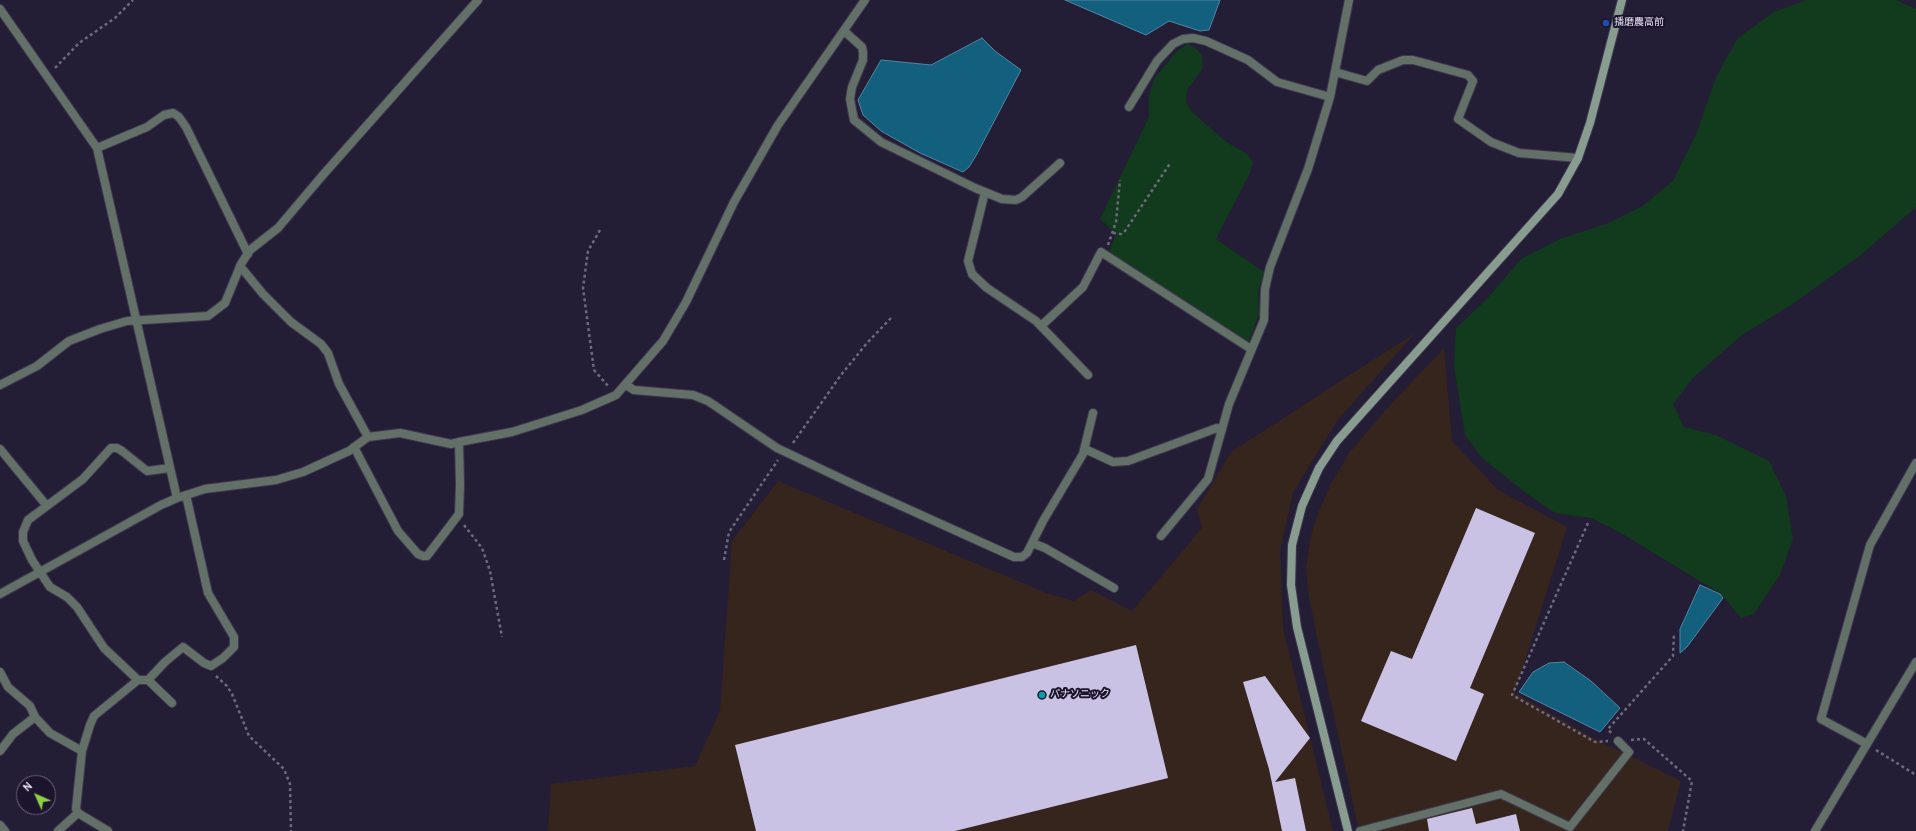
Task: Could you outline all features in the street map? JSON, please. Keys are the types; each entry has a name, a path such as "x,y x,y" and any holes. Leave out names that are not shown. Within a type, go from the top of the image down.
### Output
{"street":[{"path":"0,385 38,366 69,341 120,323 208,316 225,303 240,266 248,254 278,228 322,176 478,0"},
{"path":"0,594 40,574 161,505 186,495 205,489 276,480 303,472 329,462 368,437 400,433 451,444 512,432 582,410 616,395 664,341 686,302 734,202 778,125 865,0"},
{"path":"1161,536 1208,478 1229,404 1264,320 1265,289 1270,267 1308,169 1330,97 1349,0"},
{"path":"1348,831 1297,627 1291,585 1292,545 1302,506 1319,468 1337,441 1558,194 1578,158 1590,123 1622,0"},
{"path":"0,9 97,148 177,498"},
{"path":"844,31 862,47 863,52 863,60 858,70 850,99 854,120 881,142 1002,199 1016,200 1032,189 1060,163"},
{"path":"1129,107 1158,61 1173,44 1183,39 1193,38 1206,41 1248,60 1277,82 1330,97"},
{"path":"1335,72 1367,81 1378,70 1403,60 1413,60 1468,75 1473,81 1458,119 1491,142 1519,153 1578,158"},
{"path":"97,148 147,127 164,115 173,113 179,117 186,127 248,254"},
{"path":"985,192 968,261 972,274 987,288 1041,326 1088,375"},
{"path":"1041,326 1082,287 1101,252 1251,350"},
{"path":"240,266 291,322 321,344 328,353 339,384 368,437"},
{"path":"626,385 634,390 693,395 708,401 784,451 857,486 1014,556 1022,557 1027,553 1085,448 1093,412"},
{"path":"1085,448 1113,462 1128,461 1217,428 1222,430"},
{"path":"354,447 390,519 398,531 418,554 426,556 459,514 459,442"},
{"path":"138,680 104,648 77,607 67,597 50,587 40,574 23,541 23,532 28,520 83,479 111,448 117,448 122,451 147,471 170,468"},
{"path":"0,449 47,506"},
{"path":"1867,744 1821,719 1870,545 1916,463"},
{"path":"148,680 165,662 183,647 204,663 211,666 223,658 234,647 234,637 208,593 186,495"},
{"path":"1032,543 1045,548 1114,588"},
{"path":"1816,831 1916,662"},
{"path":"0,672 8,687 30,706 35,717 50,734 82,751"},
{"path":"108,831 78,813 76,809 82,751 94,716 138,680 148,680 172,704"},
{"path":"0,751 13,734 35,717"},
{"path":"1360,831 1501,794 1570,826 1629,752 1618,741"},
{"path":"58,831 78,813"},
{"path":"0,826 5,831"}],"path":[{"path":"47,75 79,43 115,18 133,0"},
{"path":"1113,233 1121,234 1125,231 1171,162"},
{"path":"1105,255 1116,222 1120,180"},
{"path":"600,230 588,251 583,288 594,370 616,395"},
{"path":"724,560 729,532 784,451 797,440 841,375 867,343 892,318"},
{"path":"457,516 482,548 490,571 502,637"},
{"path":"1588,523 1512,695 1595,742 1644,738 1692,781 1683,831"},
{"path":"1618,741 1608,729 1673,656 1674,633"},
{"path":"214,674 227,686 232,694 249,736 284,769 290,784 291,831"},
{"path":"1867,744 1916,775"}],"shaded area":[{"path":"1415,333 1337,421 1293,492 1280,551 1283,628 1333,831 548,831 551,784 695,766 720,711 732,541 778,481 1049,594 1074,601 1091,590 1132,611 1202,528 1197,509 1231,452"},
{"path":"1444,348 1452,441 1498,490 1567,527 1515,693 1595,739 1681,781 1668,831 1359,831 1309,597 1306,568 1311,536 1318,513 1331,484 1349,453 1390,405"}],"green space":[{"path":"1806,0 1896,0 1916,9 1916,207 1861,255 1791,305 1742,335 1694,377 1673,404 1684,427 1716,435 1769,461 1786,496 1793,539 1780,575 1754,614 1741,618 1721,594 1621,533 1591,518 1555,513 1526,493 1482,458 1465,435 1454,366 1456,328 1486,300 1521,259 1560,239 1606,224 1641,207 1673,181 1697,132 1716,77 1738,38 1774,12"},
{"path":"1188,44 1197,49 1202,56 1203,68 1187,90 1186,102 1192,112 1225,141 1247,154 1253,162 1250,173 1216,239 1264,272 1258,292 1259,314 1248,343 1109,252 1116,234 1100,219 1149,117 1149,96 1154,79 1177,51"}],"water":[{"path":"1065,0 1220,0 1209,30 1200,31 1169,21 1146,35"},
{"path":"982,38 995,51 1021,70 977,154 969,167 963,172 920,153 881,131 863,115 858,100 881,60 931,65"},
{"path":"1700,585 1720,594 1723,598 1687,647 1680,653 1680,629"},
{"path":"1564,662 1591,681 1620,708 1600,732 1519,692 1533,672 1549,663"}],"building":[{"path":"1476,508 1535,533 1470,688 1484,694 1456,761 1361,721 1391,651 1412,659"},
{"name":"パナソニック","path":"1136,645 1168,778 955,831 756,831 735,745"},
{"path":"1265,676 1310,738 1275,782 1295,778 1306,831 1282,831 1269,769 1243,682"},
{"path":"1472,808 1476,824 1516,814 1520,831 1429,831 1427,819"}],"place":[{"name":"播磨農高前","path":"1606,23"},
{"name":"パナソニック","path":"1042,695"}]}
